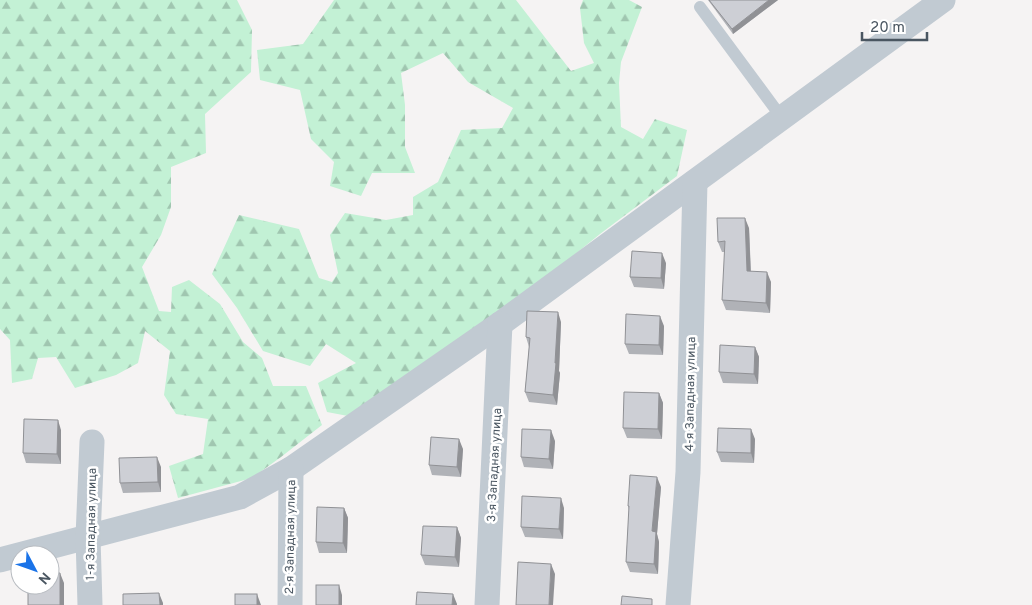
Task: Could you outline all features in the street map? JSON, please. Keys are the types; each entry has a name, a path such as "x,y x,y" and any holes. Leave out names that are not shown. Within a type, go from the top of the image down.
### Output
{"street":[{"path":"0,560 240,497 291,469 500,324 943,0"},
{"name":"4-я Западная улица","path":"678,605 688,472 696,182"},
{"name":"3-я Западная улица","path":"488,605 500,324"},
{"name":"1-я Западная улица","path":"90,605 88,537 92,442"},
{"name":"2-я Западная улица","path":"290,605 291,469"}],"lane":[{"path":"700,7 782,118"}],"green space":[{"path":"0,0 237,0 252,30 251,72 205,114 206,153 171,167 171,207 161,235 142,267 159,311 171,312 172,287 189,280 220,304 243,342 262,358 273,386 306,386 322,425 252,478 178,498 169,466 203,454 208,419 176,414 164,395 170,351 145,331 138,363 116,375 75,388 56,357 38,358 32,379 12,383 10,340 0,329"},
{"path":"334,0 516,0 571,71 594,63 584,43 580,8 583,0 629,0 642,7 621,62 619,83 621,127 643,139 655,119 687,130 677,176 600,234 494,320 348,416 327,412 318,383 356,363 326,344 310,366 263,351 237,308 212,274 239,215 299,229 319,278 332,282 338,273 330,235 345,213 386,220 413,215 413,197 438,182 461,130 502,128 513,108 468,82 443,53 401,73 405,105 405,147 415,173 372,173 361,196 330,186 334,162 311,139 300,90 260,80 257,50 303,44"}],"building":[{"path":"709,0 769,0 732,29"},
{"path":"717,218 745,218 747,271 767,272 766,303 722,300 725,241 718,242"},
{"path":"632,251 662,253 661,278 630,277"},
{"path":"527,311 558,312 553,395 525,392 530,338 526,337"},
{"path":"626,314 660,316 659,345 625,344"},
{"path":"720,345 755,347 754,374 719,372"},
{"path":"624,392 659,393 658,429 623,428"},
{"path":"24,419 58,420 57,454 23,453"},
{"path":"718,428 751,429 751,453 717,452"},
{"path":"522,429 551,430 549,459 521,457"},
{"path":"431,437 459,439 457,467 429,465"},
{"path":"157,457 158,482 120,483 119,458"},
{"path":"630,475 657,477 652,531 656,532 654,564 626,562"},
{"path":"522,496 561,498 559,529 521,527"},
{"path":"317,507 344,508 343,543 316,542"},
{"path":"423,526 457,527 455,557 421,555"},
{"path":"518,562 551,564 549,605 516,605"},
{"path":"316,585 339,585 339,605 316,605"},
{"path":"417,592 453,594 452,605 416,605"},
{"path":"159,593 160,605 123,605 123,594"},
{"path":"235,594 257,594 257,605 235,605"},
{"path":"28,595 60,595 60,605 28,605"},
{"path":"622,596 652,599 652,605 621,605"}]}
